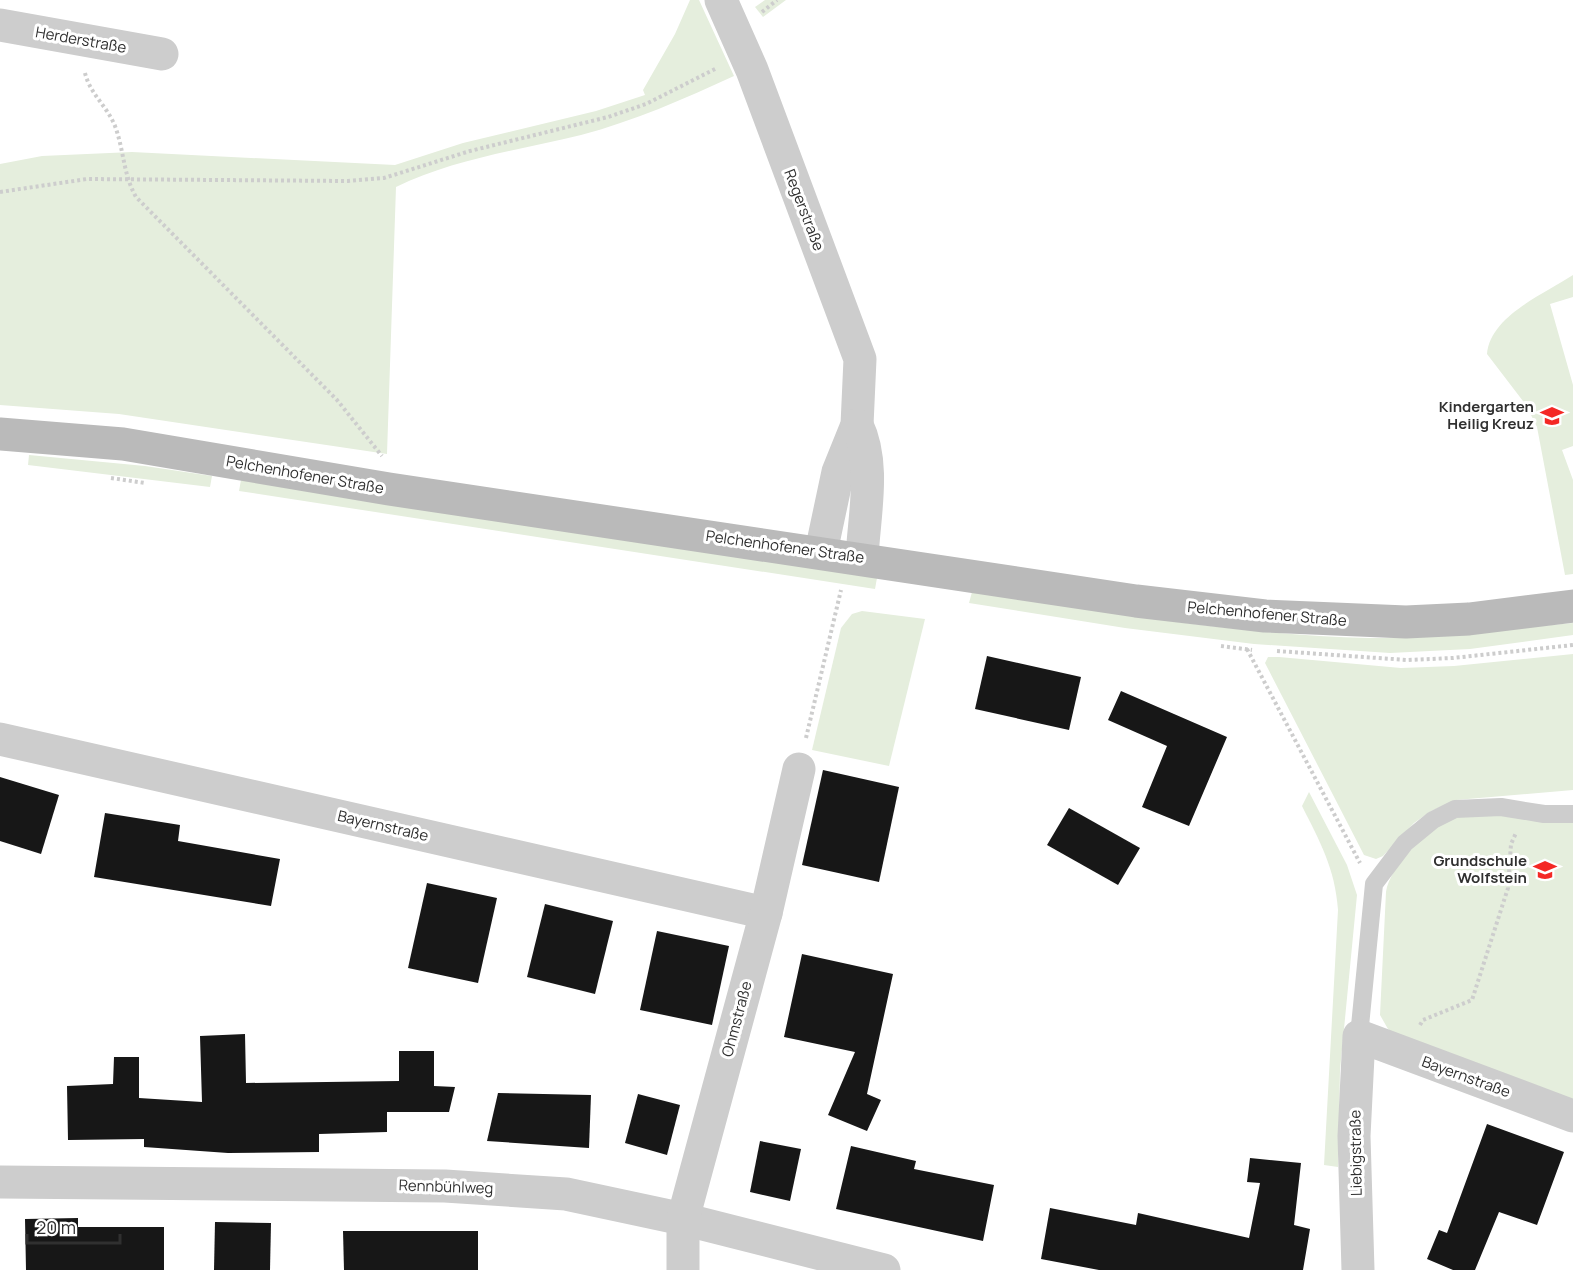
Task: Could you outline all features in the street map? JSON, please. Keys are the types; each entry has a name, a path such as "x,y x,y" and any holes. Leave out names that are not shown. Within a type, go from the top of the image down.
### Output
{"main road":[{"name":"Pelchenhofener Straße","path":"0,434 123,444 389,489 862,558 1136,601 1323,621 1406,622 1470,619 1573,606"}],"street":[{"name":"Regerstraße","path":"721,0 739,38 855,342 861,380 857,425 838,472 821,552"},
{"name":"Herderstraße","path":"0,25 162,54"},
{"name":"Regerstraße","path":"857,425 864,438 867,466 862,558"},
{"name":"Bayernstraße","path":"0,739 766,913"},
{"name":"Ohmstraße","path":"683,1270 683,1219 766,913 798,769"},
{"name":"Bayernstraße","path":"1359,1036 1573,1116"},
{"name":"Liebigstraße","path":"1358,1270 1354,1136 1359,1036"},
{"name":"Rennbühlweg","path":"0,1182 445,1186 566,1194 683,1219 884,1270"}],"lane":[{"path":"1359,1036 1374,884 1405,843 1443,813 1472,807 1501,807 1573,814"}],"path":[{"path":"0,192 57,182 126,179 348,181 384,178 470,151 608,117 646,104 712,71 727,60 739,38"},
{"path":"93,94 114,125 126,179 136,197 337,400 382,456 389,489"},
{"path":"798,769 841,590"},
{"path":"1247,649 1353,853 1374,884"},
{"path":"1403,1054 1423,1020 1472,1000 1508,888 1511,844 1529,811"}],"green space":[{"path":"690,0 699,0 734,76 620,123 581,135 463,162 396,187 387,454 119,414 0,405 0,164 42,156 132,152 395,165 463,143 596,111 645,95 643,90 675,34"},
{"path":"765,0 786,0 763,17 755,7"},
{"name":"Kindergarten Heilig Kreuz","path":"1573,275 1573,297 1550,304 1573,385 1573,446 1562,450 1573,480 1573,574 1565,575 1537,427 1526,405 1487,354 1490,340 1508,317 1520,307"},
{"path":"29,455 145,466 212,476 210,487 28,465"},
{"path":"241,480 877,578 875,589 239,491"},
{"path":"972,592 1170,621 1319,636 1420,637 1573,623 1573,635 1470,649 1390,653 1254,644 1125,628 969,603"},
{"path":"862,611 925,619 889,766 812,750 841,628 852,614"},
{"path":"1573,654 1573,790 1456,800 1431,811 1414,823 1383,856 1376,859 1364,855 1265,663 1268,657 1279,657 1401,668 1454,666"},
{"path":"1309,792 1347,865 1357,895 1340,1070 1338,1167 1324,1165 1338,910 1330,868 1302,806"},
{"path":"1476,814 1516,815 1552,823 1573,823 1573,1104 1399,1039 1388,1029 1380,1015 1386,892 1395,870 1423,838 1454,818"}],"building":[{"path":"987,656 1081,677 1069,730 975,709"},
{"path":"1121,691 1227,737 1189,826 1142,807 1167,746 1108,720"},
{"path":"823,770 899,787 879,882 802,865"},
{"path":"0,777 59,795 41,854 0,841"},
{"path":"1069,808 1140,848 1118,885 1047,845"},
{"path":"105,813 180,825 178,841 280,859 271,906 94,877"},
{"path":"427,883 497,898 478,983 408,968"},
{"path":"545,904 613,921 595,994 527,977"},
{"path":"657,931 729,946 712,1025 640,1010"},
{"path":"802,954 893,974 867,1094 881,1100 867,1131 828,1115 855,1052 784,1037"},
{"path":"245,1034 246,1083 399,1081 399,1051 434,1051 434,1086 455,1087 449,1112 387,1112 387,1132 319,1134 319,1152 228,1153 144,1147 144,1139 68,1140 67,1086 113,1084 114,1057 139,1057 139,1098 202,1102 200,1036"},
{"path":"498,1093 591,1095 589,1148 487,1141"},
{"path":"638,1094 680,1105 667,1155 625,1143"},
{"path":"1487,1124 1564,1152 1537,1225 1499,1212 1475,1270 1453,1270 1427,1259 1439,1230 1447,1233"},
{"path":"760,1141 801,1149 790,1201 750,1192"},
{"path":"851,1146 916,1161 914,1169 994,1185 983,1241 836,1209"},
{"path":"1250,1158 1301,1163 1294,1225 1310,1229 1303,1270 1099,1270 1041,1259 1050,1208 1136,1225 1138,1213 1249,1238 1260,1183 1247,1182"},
{"path":"78,1218 78,1227 164,1227 164,1270 26,1270 25,1219"},
{"path":"215,1222 271,1223 270,1270 214,1270"},
{"path":"343,1231 478,1231 478,1270 344,1270"}],"place":[{"name":"Kindergarten Heilig Kreuz","path":"1552,416"},
{"name":"Grundschule Wolfstein","path":"1545,870"}]}
